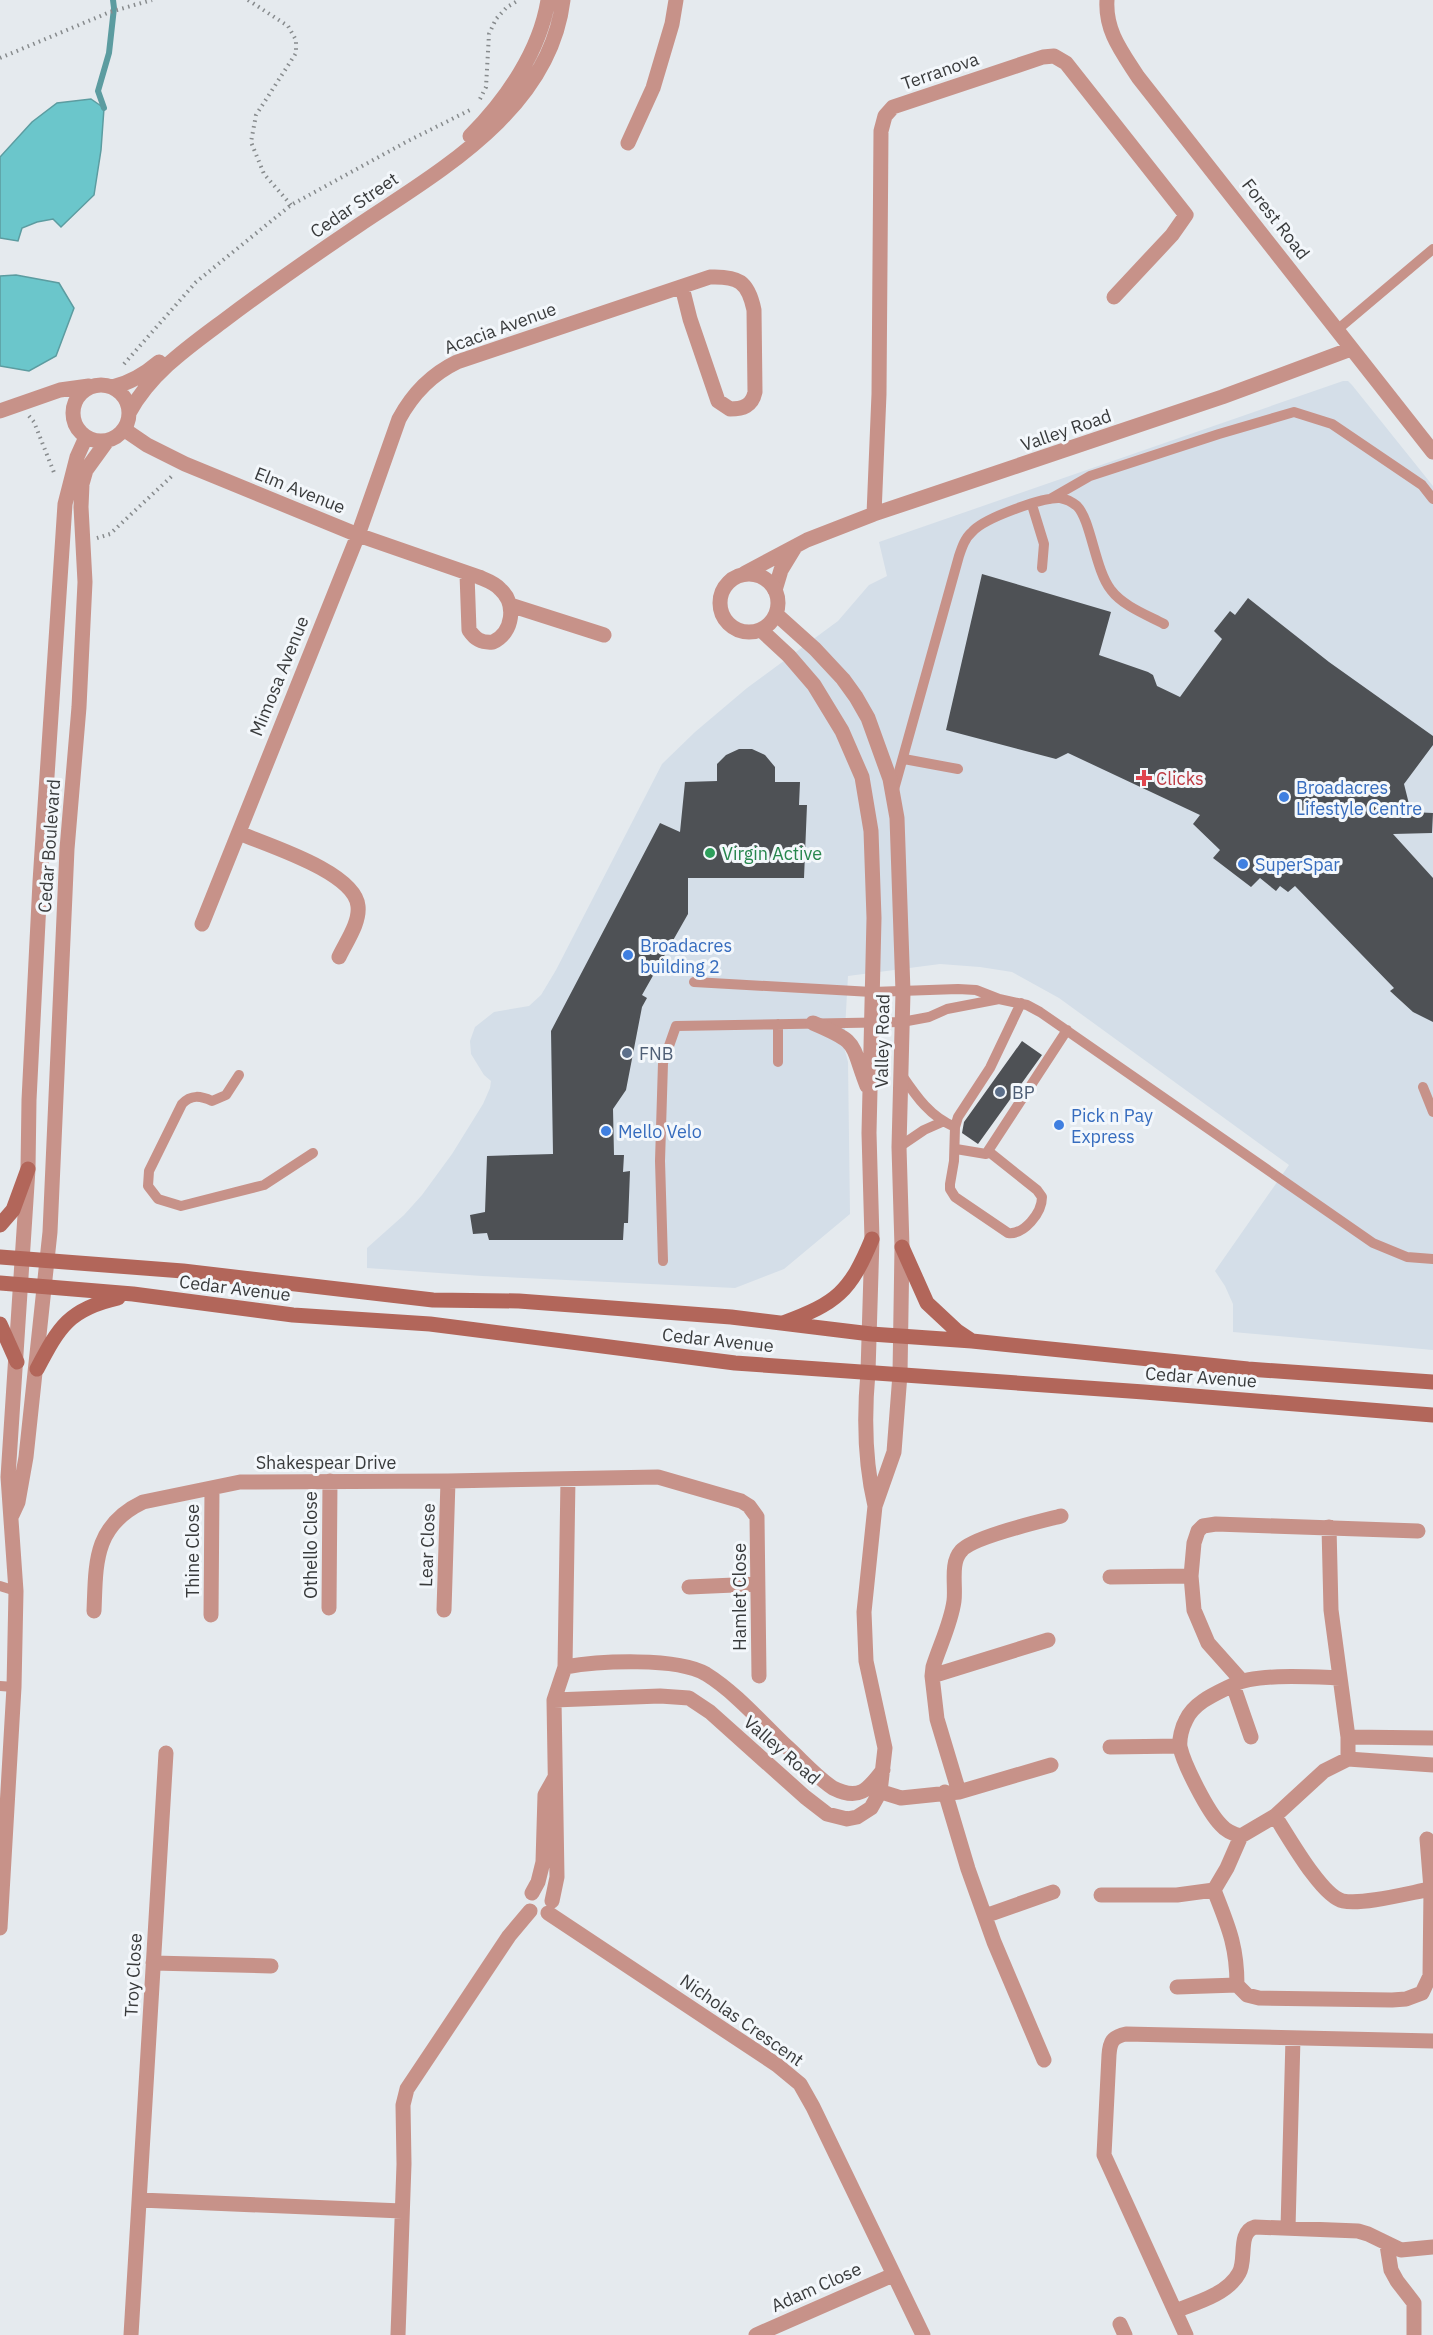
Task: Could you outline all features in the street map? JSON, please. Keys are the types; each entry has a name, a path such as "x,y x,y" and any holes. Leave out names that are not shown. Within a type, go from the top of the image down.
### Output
{"main road":[{"path":"0,1225 13,1210 28,1169"},
{"path":"780,1324 811,1313 834,1300 856,1275 872,1239"},
{"path":"902,1247 927,1303 957,1331 972,1341"},
{"name":"Cedar Avenue","path":"0,1257 183,1271 433,1300 519,1301 731,1317 871,1334 972,1341 1279,1372 1433,1382"},
{"name":"Cedar Avenue","path":"0,1283 133,1294 293,1315 430,1324 735,1363 1433,1415"},
{"path":"37,1369 53,1339 66,1321 94,1304 133,1294"},
{"path":"0,1324 16,1362"}],"street":[{"name":"Cedar Street","path":"125,430 129,413 147,386 184,351 460,145 478,128 516,78 529,56 541,29 549,0"},
{"name":"Cedar Street","path":"0,411 60,390 126,384 148,371 274,274 458,158 496,124 528,87 540,66 559,21 563,0"},
{"path":"628,143 653,88 672,24 676,0"},
{"name":"Forest Road","path":"1107,1 1110,31 1138,77 1433,452"},
{"name":"Terranova","path":"874,514 879,372 881,131 888,111 893,107 1043,57 1054,56 1066,63 1186,215 1172,235 1114,297"},
{"name":"Acacia Avenue","path":"358,535 399,420 407,404 437,374 448,366 477,355 710,277 729,276 740,282 752,298 755,339 754,392 753,399 746,407 730,409 718,401 690,319 682,287"},
{"name":"Valley Road","path":"745,573 807,540 874,514 1211,401 1350,349"},
{"path":"125,430 107,441 94,441 78,430 73,421 72,410 75,400 101,386 121,393 127,402 129,413"},
{"path":"42,398 58,402 72,410"},
{"name":"Elm Avenue","path":"125,430 147,445 185,464 358,535 479,577 500,588 510,605"},
{"name":"Cedar Boulevard","path":"0,1928 7,1686 16,1591 12,1515 8,1492 28,1169 38,904 65,504 75,464 86,437"},
{"name":"Cedar Boulevard","path":"12,1515 18,1502 26,1457 50,1232 67,849 80,681 85,563 81,507 82,484 86,470 107,441"},
{"name":"Mimosa Avenue","path":"202,924 358,535"},
{"path":"775,590 781,570 795,547"},
{"path":"745,573 762,576 775,590 778,600 776,614 771,622 761,630 751,632 730,626 723,618 720,608 721,591 735,576 745,573"},
{"path":"467,574 468,624 473,636 483,643 500,639 506,632 510,621 510,605 604,635"},
{"name":"Valley Road","path":"776,614 815,649 843,679 856,697 868,718 890,779 897,818 903,992 898,1147 902,1247 900,1374 894,1452 875,1506"},
{"name":"Valley Road","path":"761,630 801,670 842,730 862,777 868,806 874,870 873,1022 869,1133 872,1239 868,1452 875,1506 864,1612 864,1644 885,1748 883,1770 871,1808 856,1817 847,1819 827,1814 724,1725 743,1705 827,1784 849,1794 875,1790"},
{"path":"53,678 80,681"},
{"path":"868,806 892,796"},
{"path":"239,833 330,872 352,891 358,904 358,913 339,957"},
{"path":"813,1023 842,1036 854,1047 870,1095"},
{"path":"530,1911 542,1915 550,1907 557,1877 554,1700 566,1667 568,1479"},
{"name":"Shakespear Drive","path":"94,1611 97,1553 115,1523 130,1508 143,1502 240,1482 668,1479 741,1501 749,1506 757,1518"},
{"name":"Othello Close","path":"329,1608 330,1481"},
{"name":"Lear Close","path":"444,1610 448,1481"},
{"name":"Thine Close","path":"211,1615 212,1488"},
{"path":"1044,2060 984,1916 952,1792 937,1719 932,1676 954,1602 956,1565 961,1550 968,1545 1010,1529 1061,1516"},
{"name":"Hamlet Close","path":"757,1518 759,1676"},
{"path":"1251,1737 1237,1682 1208,1643 1194,1610 1191,1576 1194,1543 1198,1531 1203,1526 1216,1524 1418,1531"},
{"path":"1329,1527 1331,1610 1348,1737 1348,1759"},
{"path":"1110,1576 1191,1576"},
{"path":"689,1587 757,1584"},
{"path":"932,1676 1048,1640"},
{"path":"566,1667 584,1664 678,1664 704,1673 743,1705"},
{"path":"1241,1836 1229,1832 1215,1819 1200,1792 1180,1746 1182,1731 1191,1712 1205,1700 1237,1682 1340,1678"},
{"path":"554,1700 679,1696 699,1703 724,1725"},
{"path":"1348,1737 1433,1738"},
{"path":"1110,1747 1180,1746"},
{"name":"Troy Close","path":"131,2335 166,1753"},
{"path":"1214,1890 1241,1836 1275,1816 1317,1776 1348,1759 1431,1767"},
{"path":"875,1790 901,1798 952,1792 1051,1765"},
{"path":"530,1911 528,1905 538,1882 543,1862 545,1795 554,1779"},
{"path":"1275,1816 1323,1888 1336,1899 1352,1902 1431,1889"},
{"path":"1214,1890 1233,1939 1237,1961 1237,1985 1247,1995 1259,1998 1392,2000 1417,1996 1422,1993 1430,1976 1431,1889 1427,1839"},
{"path":"1101,1895 1177,1895 1214,1890"},
{"path":"532,1893 545,1892 550,1895 550,1907"},
{"path":"984,1916 1053,1892"},
{"name":"Nicholas Crescent","path":"550,1907 777,2065 800,2084 829,2139 892,2275 923,2335"},
{"path":"398,2335 403,2106 407,2089 508,1936 530,1911"},
{"path":"153,1963 271,1966"},
{"path":"1177,1987 1237,1985"},
{"path":"1186,2335 1104,2155 1109,2055 1115,2036 1126,2034 1433,2041"},
{"path":"1287,2228 1293,2038"},
{"path":"140,2200 402,2211"},
{"path":"1175,2310 1218,2292 1232,2283 1243,2265 1244,2241 1251,2229 1358,2231 1401,2250 1433,2247"},
{"path":"1387,2245 1391,2270 1414,2303 1414,2335"},
{"name":"Adam Close","path":"756,2335 892,2275"}],"lane":[{"path":"1337,330 1433,249"},
{"path":"1050,500 1090,476 1294,412 1332,424 1422,485 1433,499"},
{"path":"892,796 963,544 971,532 985,522 1032,505 1066,499 1080,510 1103,576 1112,592 1164,624"},
{"path":"1032,505 1044,544 1042,568"},
{"path":"904,759 958,769"},
{"path":"694,982 872,992 976,990 999,999 1021,1003 1040,1012 1374,1243 1407,1257 1433,1258"},
{"path":"663,1261 660,1161 663,1063 676,1026 902,1022 929,1017 947,1009 999,999"},
{"path":"988,1151 1037,1190 1042,1197 1039,1210 1022,1232 1008,1233 952,1193 950,1184 956,1149 955,1127 958,1118 990,1068 1021,1003"},
{"path":"778,1024 778,1062"},
{"path":"956,1149 983,1155 988,1151 1066,1030"},
{"path":"901,1073 931,1113 942,1122 955,1127"},
{"path":"238,1075 226,1095 212,1101 201,1096 187,1098 182,1104 149,1171 148,1186 158,1199 181,1206 264,1185 313,1153"},
{"path":"1423,1087 1433,1112"},
{"path":"898,1147 924,1130 942,1122"},
{"path":"0,1586 16,1591"}],"path":[{"path":"0,58 110,12 152,0"},
{"path":"248,0 288,26 296,40 296,53 256,115 251,142 264,174 291,206"},
{"path":"101,386 130,358 196,282 291,206 408,141 475,108 486,87 489,34 496,19 507,7 519,0"},
{"path":"19,404 34,422 55,477"},
{"path":"83,539 110,534 185,464"}],"shaded area":[{"path":"1348,381 1352,385 1433,486 1433,1350 1233,1332 1233,1304 1215,1271 1289,1165 1059,998 1012,972 980,967 940,964 848,976 844,1047 848,1062 850,1214 784,1269 735,1288 367,1268 367,1248 404,1215 422,1195 452,1154 483,1104 491,1081 484,1075 471,1054 470,1041 475,1027 494,1012 529,1006 541,995 662,764 695,732 747,688 838,621 869,585 887,576 879,542"}],"water":[{"path":"91,99 104,108 101,150 94,195 61,227 53,219 22,228 18,241 0,238 0,157 32,122 57,103"},
{"path":"16,275 59,283 74,308 56,356 29,371 0,366 0,276"}],"building":[{"name":"Broadacres Lifestyle Centre","path":"982,574 1111,612 1099,655 1148,672 1153,675 1157,686 1180,697 1222,639 1214,631 1230,611 1235,615 1248,598 1329,662 1433,736 1433,745 1404,784 1411,812 1433,813 1432,833 1393,834 1433,878 1433,1022 1413,1012 1390,991 1394,988 1295,886 1288,892 1280,886 1276,891 1260,878 1251,887 1213,858 1220,850 1193,824 1200,815 1068,753 1056,759 946,730"},
{"name":"Broadacres building 2","path":"739,749 752,749 765,755 775,767 775,782 800,782 799,805 807,805 804,878 688,878 688,914 642,995 647,998 642,1007 626,1090 613,1109 614,1155 624,1155 623,1172 630,1171 628,1223 624,1223 623,1240 489,1240 487,1233 473,1234 470,1215 485,1212 487,1156 553,1154 551,1031 660,823 680,832 685,782 717,781 717,764 726,755"},
{"path":"1022,1041 1042,1055 978,1144 962,1133 964,1122"}],"waterway":[{"path":"104,108 98,91 109,53 113,0"}],"place":[{"name":"Clicks","path":"1144,778"},
{"name":"Broadacres Lifestyle Centre","path":"1284,797"},
{"name":"Virgin Active","path":"710,853"},
{"name":"SuperSpar","path":"1243,864"},
{"name":"Broadacres building 2","path":"628,955"},
{"name":"FNB","path":"627,1053"},
{"name":"BP","path":"1000,1092"},
{"name":"Pick n Pay Express","path":"1059,1125"},
{"name":"Mello Velo","path":"606,1131"}]}
